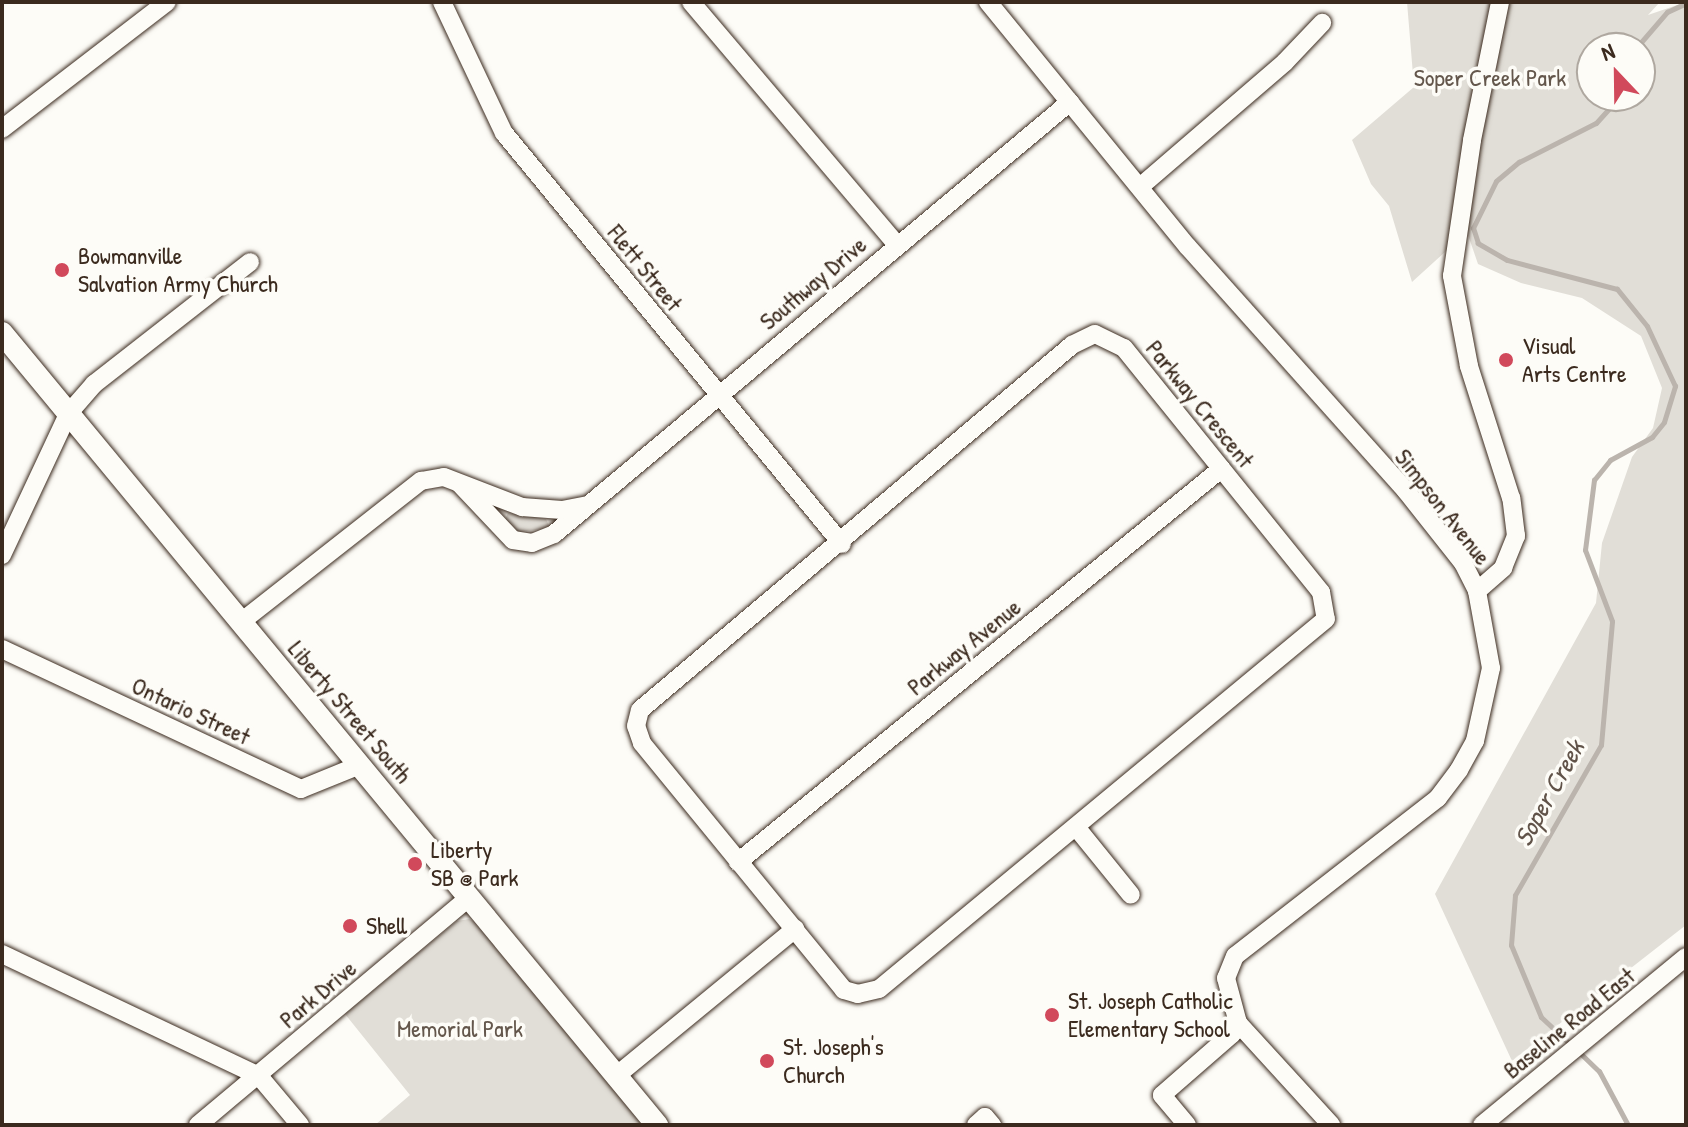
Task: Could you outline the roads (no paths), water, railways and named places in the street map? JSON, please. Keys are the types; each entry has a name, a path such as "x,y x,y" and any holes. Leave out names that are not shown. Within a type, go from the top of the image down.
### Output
{"main road":[{"name":"Liberty Street South","path":"2,333 657,1125"}],"street":[{"path":"2,129 167,2"},
{"name":"Flett Street","path":"442,2 504,133 842,544"},
{"path":"691,2 897,245"},
{"name":"Simpson Avenue","path":"988,2 1188,247 1406,491 1463,563 1477,591 1491,668 1475,741 1438,798 1235,956 1226,978 1238,1023 1331,1125"},
{"path":"1477,591 1503,568 1516,536 1511,498 1469,366 1452,276 1467,167 1500,2"},
{"path":"1141,186 1285,62 1322,23"},
{"name":"Southway Drive","path":"460,484 505,536 521,544 554,534 1070,102"},
{"path":"2,555 68,414 94,384 250,262"},
{"name":"Parkway Crescent","path":"1095,334 1124,348 1221,469 1321,592 1326,619 879,989 858,994 844,990 642,743 636,726 640,710 842,544 1072,345 1095,334"},
{"name":"Parkway Avenue","path":"738,862 1221,469"},
{"path":"241,622 409,487 432,477 522,507 562,510 590,504"},
{"name":"Ontario Street","path":"2,649 301,789 360,765"},
{"path":"1076,827 1131,895"},
{"name":"Park Drive","path":"198,1125 469,898"},
{"path":"616,1076 795,929"},
{"path":"2,954 259,1076 300,1125"},
{"name":"Baseline Road East","path":"1482,1125 1686,957"},
{"path":"1187,1125 1162,1095 1232,1034 1238,1023"},
{"path":"976,1125 985,1117 992,1125"}],"waterway":[{"name":"Soper Creek","path":"1650,32 1667,12 1686,3"},
{"name":"Soper Creek","path":"1571,1045 1541,1017 1511,945 1515,895 1601,745 1612,621 1585,550 1594,480 1610,460 1652,437 1664,422 1675,386 1647,326 1617,289 1507,260 1478,243 1473,228 1496,181 1519,162 1596,123 1606,112"},
{"name":"Soper Creek","path":"1579,1052 1599,1071 1628,1125"}],"place":[{"name":"Bowmanville Salvation Army Church","path":"62,270"},
{"name":"Visual Arts Centre","path":"1506,360"},
{"name":"Liberty SB @ Park","path":"415,864"},
{"name":"Shell","path":"350,926"},
{"name":"St. Joseph Catholic Elementary School","path":"1052,1015"},
{"name":"St. Joseph's Church","path":"767,1061"}],"park label":[{"name":"Soper Creek Park","path":"1490,78"},
{"name":"Memorial Park","path":"460,1029"}]}
